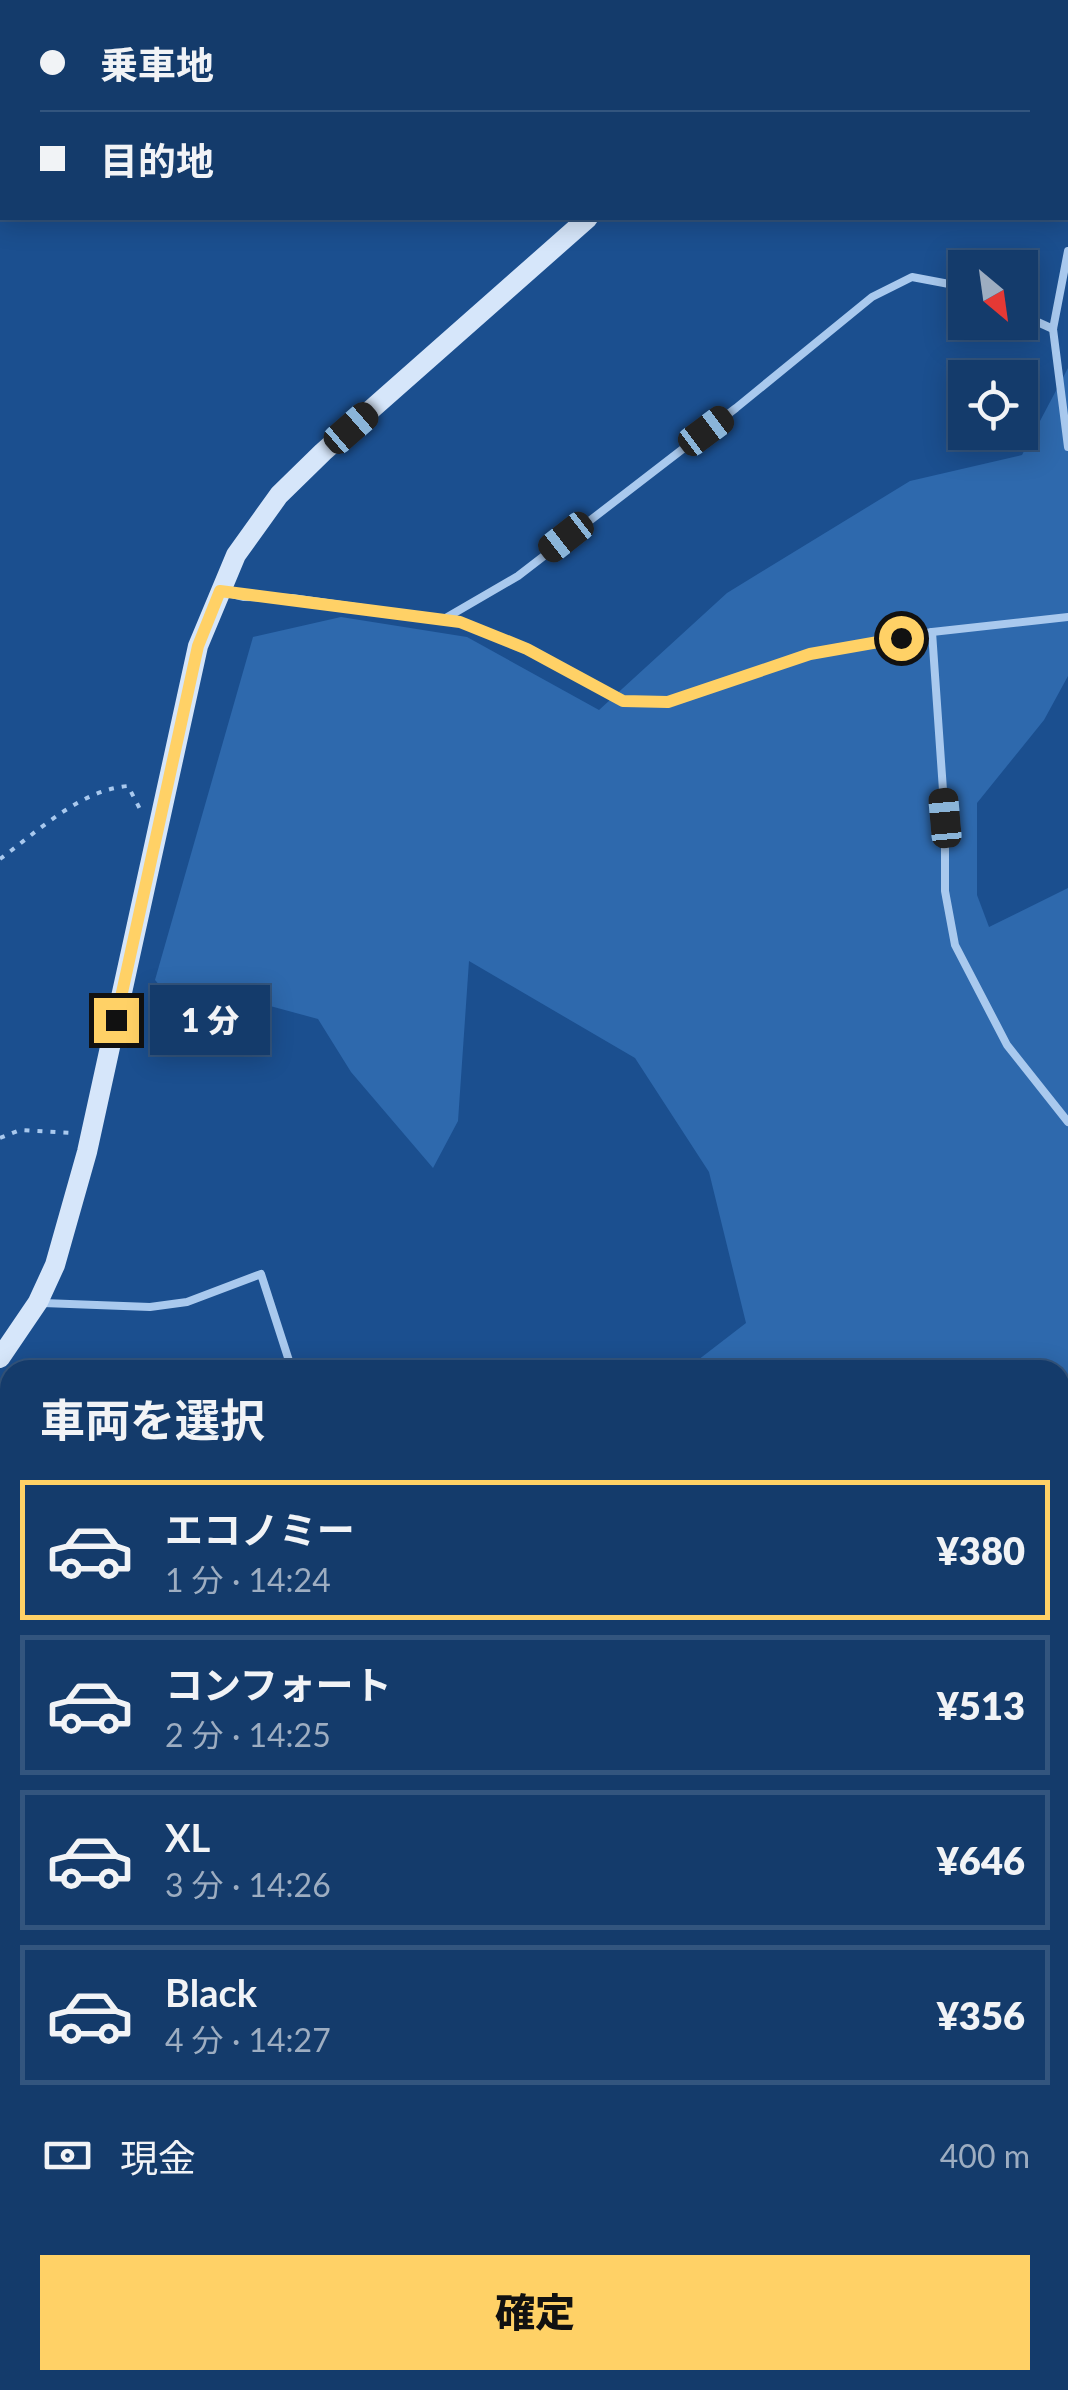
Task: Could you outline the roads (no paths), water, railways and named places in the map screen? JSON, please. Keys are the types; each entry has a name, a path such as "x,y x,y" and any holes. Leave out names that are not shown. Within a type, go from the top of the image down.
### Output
{"street":[{"path":"0,1358 38,1302 55,1265 91,1134 198,646 244,541 279,495 323,452 586,220"}],"lane":[{"path":"1068,251 1053,330 1068,447"},
{"path":"444,620 518,576 872,297 912,277 948,284"},
{"path":"1038,323 1053,330"},
{"path":"220,591 460,622 527,649 623,701 638,702 668,702 810,654 932,632 1068,617"},
{"path":"932,632 945,818 945,891 955,945 1007,1045 1068,1122"},
{"path":"38,1302 96,1307 168,1305 187,1302 261,1274 289,1360"}]}
